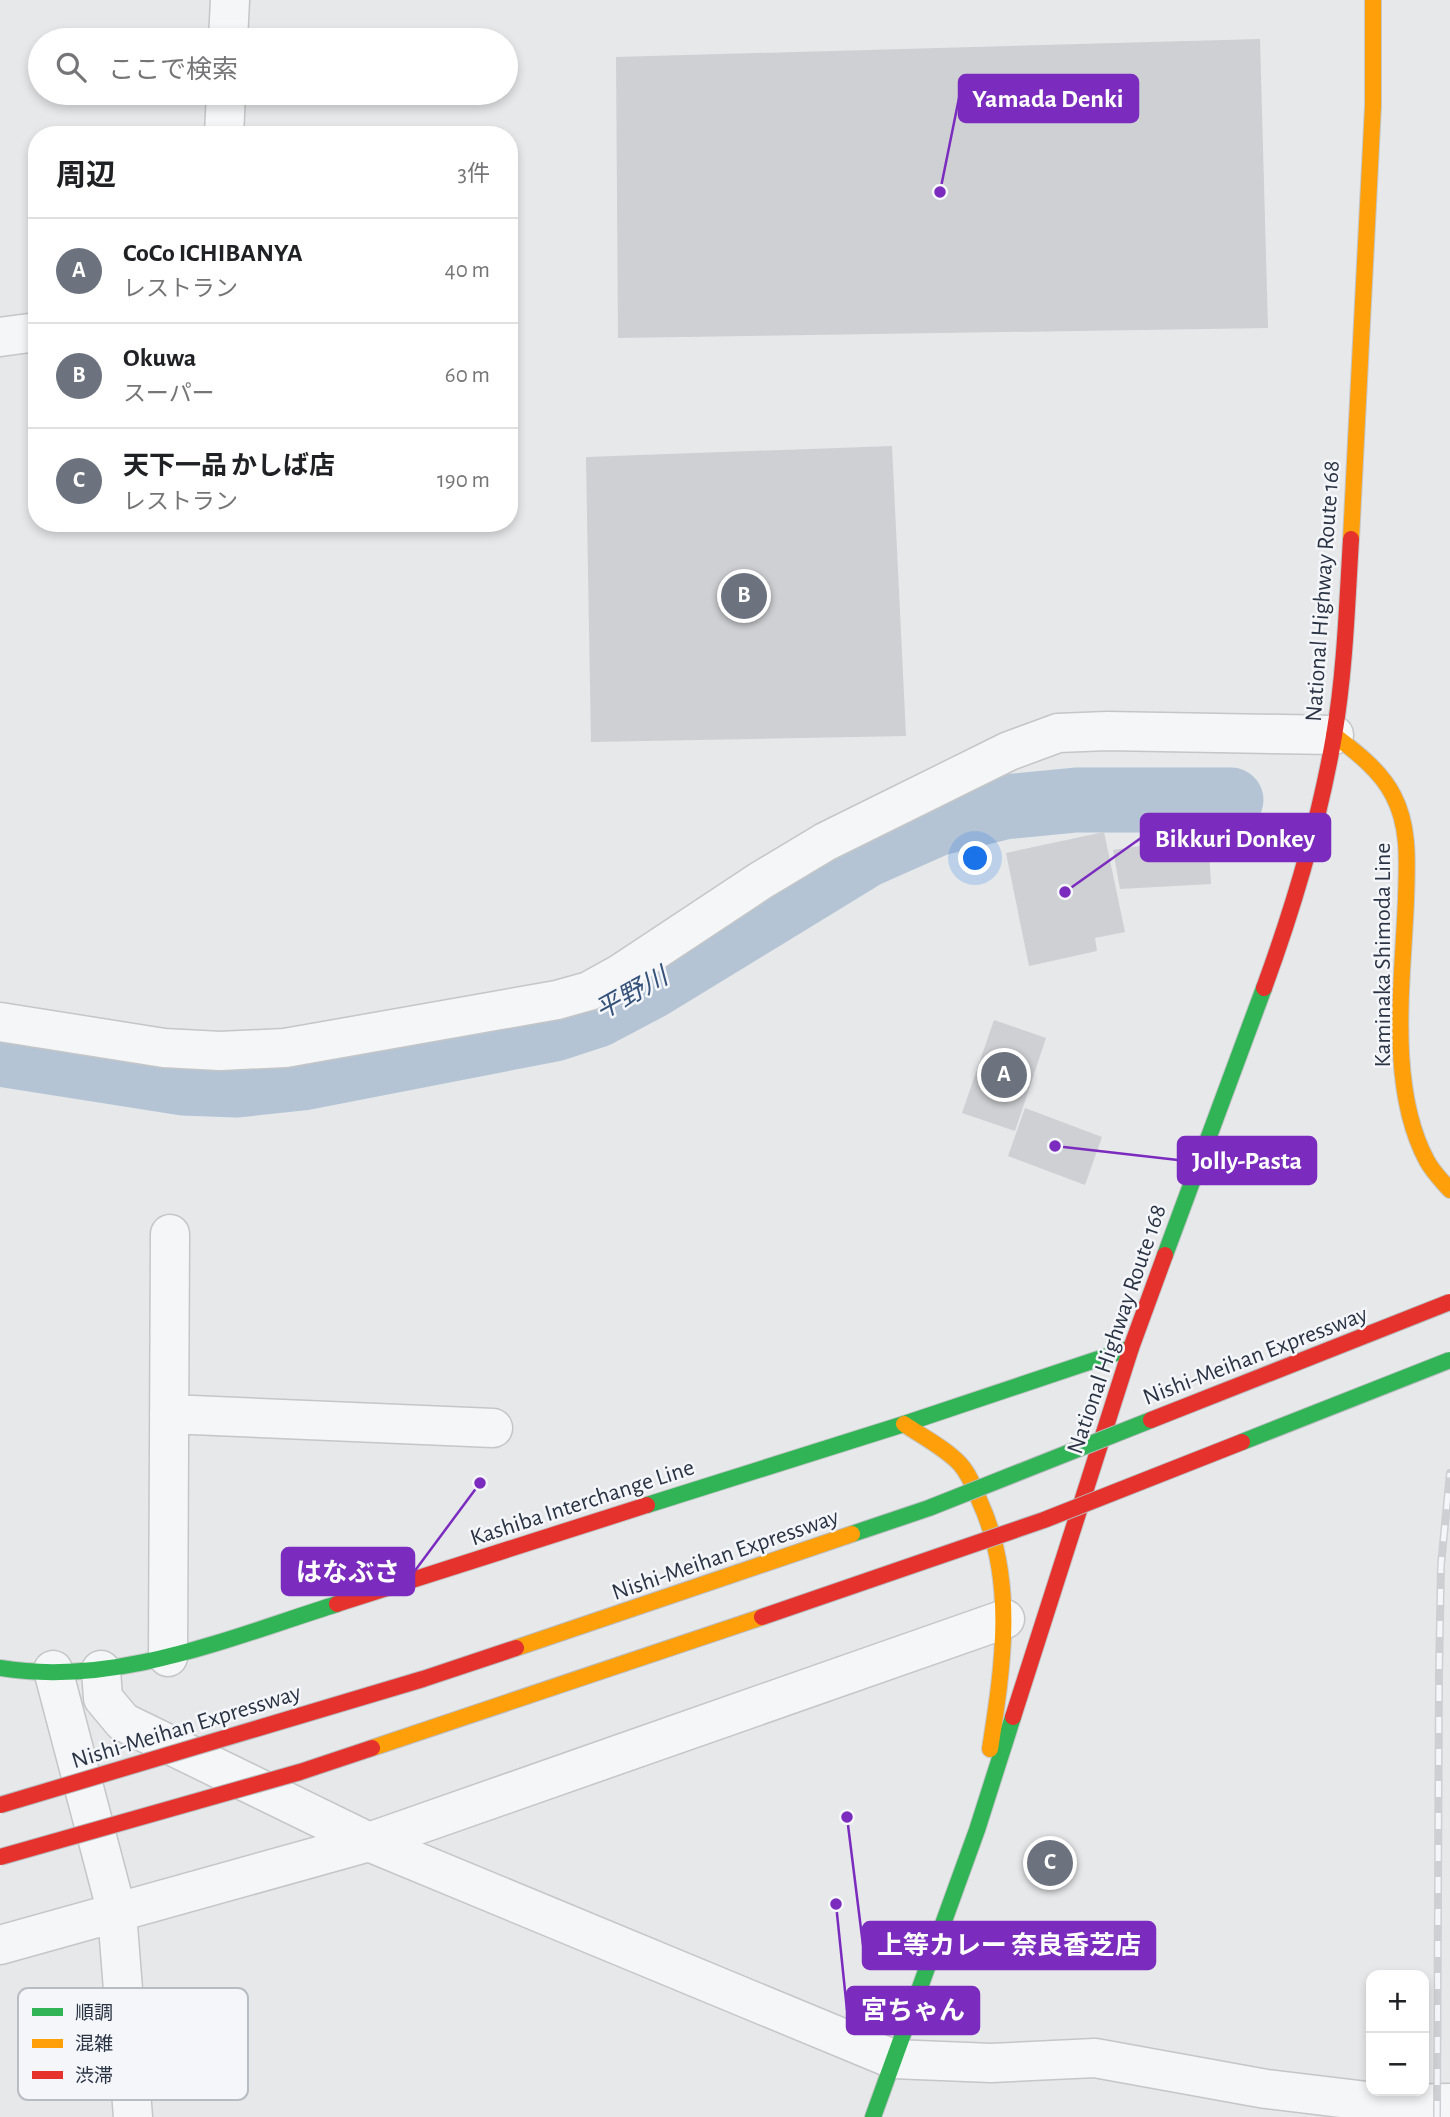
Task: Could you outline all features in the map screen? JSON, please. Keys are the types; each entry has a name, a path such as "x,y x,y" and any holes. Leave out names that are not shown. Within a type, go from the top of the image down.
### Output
{"main road":[{"name":"National Highway Route 168","path":"873,2117 977,1830 1131,1348 1280,943 1317,819 1334,735 1345,652 1373,106 1373,0"},
{"name":"Kaminaka Shimoda Line","path":"1334,735 1371,764 1397,802 1408,842 1402,1044 1404,1082 1411,1118 1427,1161 1450,1190"},
{"name":"Nishi-Meihan Expressway","path":"0,1805 423,1679 929,1508 1450,1302"},
{"name":"Kashiba Interchange Line","path":"18,1675 101,1670 169,1657 904,1424 1131,1348"},
{"path":"0,1857 300,1772 754,1620 1044,1520 1450,1360"},
{"path":"904,1424 961,1465 989,1516 1003,1581 1003,1672 977,1830"}],"street":[{"path":"229,28 230,0"},
{"path":"224,126 225,105"},
{"path":"0,337 28,333"},
{"path":"0,1022 164,1048 220,1051 285,1048 557,1000 589,991 618,975 760,881 825,842 1009,751 1058,733 1334,735"},
{"path":"169,1657 170,1234"},
{"path":"169,1415 493,1428"},
{"path":"0,1945 369,1842 1005,1619"},
{"path":"101,1670 103,1698 123,1722 369,1842 893,2059 991,2063 1096,2058 1266,2089 1392,2104 1450,2103"},
{"path":"18,1675 117,1913 123,1988"}],"building":[{"path":"1260,39 1268,328 618,338 616,57"},
{"path":"892,446 906,736 591,742 586,457"},
{"path":"1104,832 1125,932 1095,938 1097,951 1029,966 1006,853"},
{"path":"1208,836 1211,884 1120,889 1113,850"},
{"path":"994,1020 1046,1038 1015,1131 962,1113"},
{"path":"1025,1108 1102,1137 1085,1185 1008,1156"}],"waterway":[{"name":"平野川","path":"0,1054 183,1083 237,1085 302,1078 554,1029 597,1015 650,987 866,855 936,824 1004,807 1076,800 1231,800"}],"railway":[{"path":"1437,2117 1441,1565 1450,1473"}],"traffic: fast":[{"path":"1165,1255 1264,988"},
{"path":"647,1505 904,1424 1131,1348"},
{"path":"1242,1442 1450,1360"},
{"path":"852,1534 929,1508 1151,1420"},
{"path":"0,1668 43,1672 86,1671 129,1665 213,1644 337,1604"},
{"path":"873,2117 977,1830 1013,1717"}],"traffic: slow":[{"path":"1351,539 1373,106 1373,0"},
{"path":"1334,735 1381,777 1393,795 1402,820 1407,859 1400,1033 1406,1100 1414,1132 1429,1165 1450,1190"},
{"path":"904,1424 948,1453 964,1468 991,1532 999,1562 1002,1655 990,1749"},
{"path":"516,1648 852,1534"},
{"path":"372,1748 762,1617"}],"traffic: jam":[{"path":"1264,988 1305,863 1328,768 1341,687 1351,539"},
{"path":"1013,1717 1131,1348 1165,1255"},
{"path":"1151,1420 1450,1302"},
{"path":"762,1617 1044,1520 1242,1442"},
{"path":"337,1604 647,1505"},
{"path":"0,1805 423,1679 516,1648"},
{"path":"0,1857 300,1772 372,1748"}],"place":[{"name":"Yamada Denki","path":"940,192"},
{"name":"Okuwa","path":"744,596"},
{"name":"Bikkuri Donkey","path":"1065,892"},
{"name":"CoCo ICHIBANYA","path":"1004,1075"},
{"name":"Jolly-Pasta","path":"1055,1146"},
{"name":"はなぶさ","path":"480,1483"},
{"name":"上等カレー 奈良香芝店","path":"847,1817"},
{"name":"天下一品 かしば店","path":"1050,1863"},
{"name":"宮ちゃん","path":"836,1904"}]}
